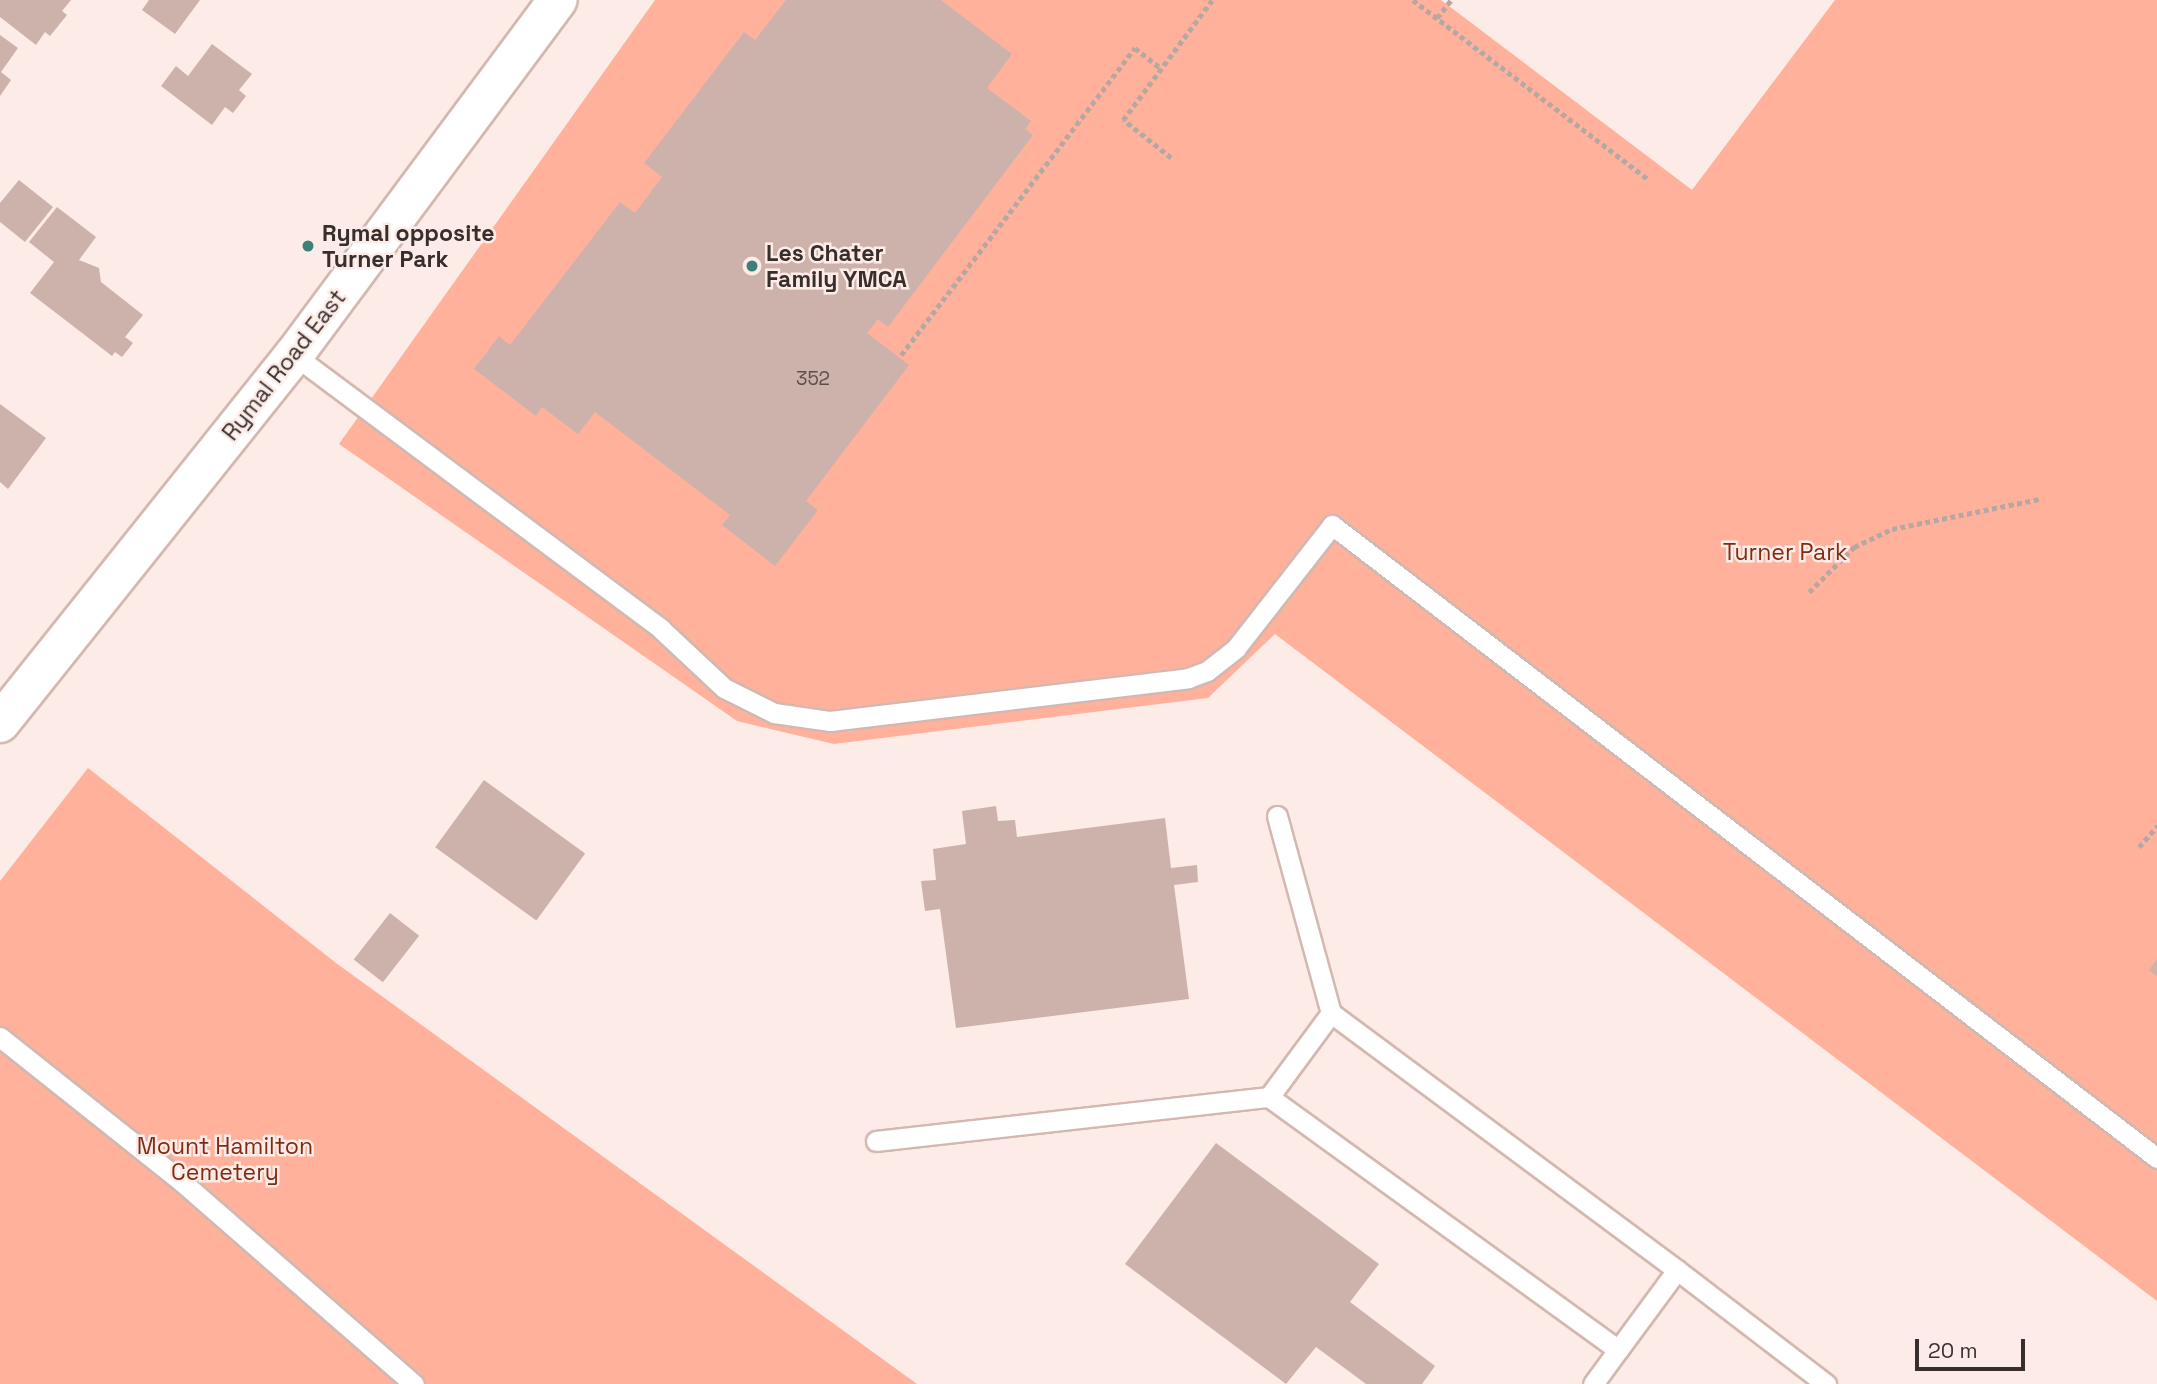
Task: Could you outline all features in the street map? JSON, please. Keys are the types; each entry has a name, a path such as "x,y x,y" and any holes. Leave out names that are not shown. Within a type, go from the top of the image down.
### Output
{"main road":[{"name":"Rymal Road East","path":"0,723 294,355 558,0"}],"lane":[{"path":"294,355 661,629 724,688 775,713 830,721 1188,678 1207,671 1236,648 1332,525 2157,1158"},
{"path":"1277,816 1331,1013 1826,1384"},
{"path":"1269,1097 1331,1013"},
{"path":"0,1037 181,1181 414,1384"},
{"path":"876,1142 1269,1097 1618,1350"},
{"path":"1593,1384 1677,1270"}],"path":[{"path":"1171,158 1123,120 1212,0"},
{"path":"1413,0 1649,180"},
{"path":"1437,18 1451,0"},
{"path":"901,355 1135,48 1161,68"},
{"path":"1809,592 1854,547 1892,529 2040,499"},
{"path":"2140,847 2157,826"}],"green space":[{"name":"Turner Park","path":"655,0 1441,0 1692,190 1835,0 2157,0 2157,1301 1275,634 1208,698 834,744 737,721 339,444"},
{"name":"Mount Hamilton Cemetery","path":"88,768 336,963 917,1384 0,1384 0,881"}],"building":[{"path":"0,0 71,0 62,11 67,15 50,36 45,32 36,45 0,17"},
{"path":"149,0 200,0 175,34 142,10"},
{"name":"Les Chater Family YMCA","path":"786,0 941,0 1012,54 987,88 1031,121 1025,129 1033,135 888,327 878,319 867,333 909,365 806,501 818,510 775,566 722,525 730,515 595,412 578,434 542,407 536,416 474,369 499,336 510,345 620,202 635,213 662,177 644,163 744,32 755,40"},
{"path":"0,35 18,48 1,72 11,80 0,96"},
{"path":"212,44 252,74 239,90 246,96 233,113 225,107 212,125 161,86 176,66 188,76"},
{"path":"19,180 53,207 25,242 0,222 0,203"},
{"path":"57,207 96,237 79,260 99,268 101,282 143,315 125,337 133,343 122,357 115,352 112,356 30,293 54,262 29,242"},
{"path":"0,404 46,438 8,489 0,482"},
{"path":"484,780 585,853 536,921 435,847"},
{"path":"996,806 998,821 1015,820 1017,837 1165,818 1171,868 1197,865 1198,882 1174,885 1189,999 956,1028 940,909 925,911 921,881 936,880 933,849 966,844 962,811"},
{"path":"390,913 419,936 383,982 354,959"},
{"path":"2157,959 2157,976 2149,970"},
{"path":"1216,1143 1379,1264 1350,1302 1435,1366 1422,1384 1366,1384 1316,1347 1286,1384 1125,1264"}],"place":[{"name":"Rymal opposite Turner Park","path":"308,246"},
{"name":"Les Chater Family YMCA","path":"752,266"}]}
